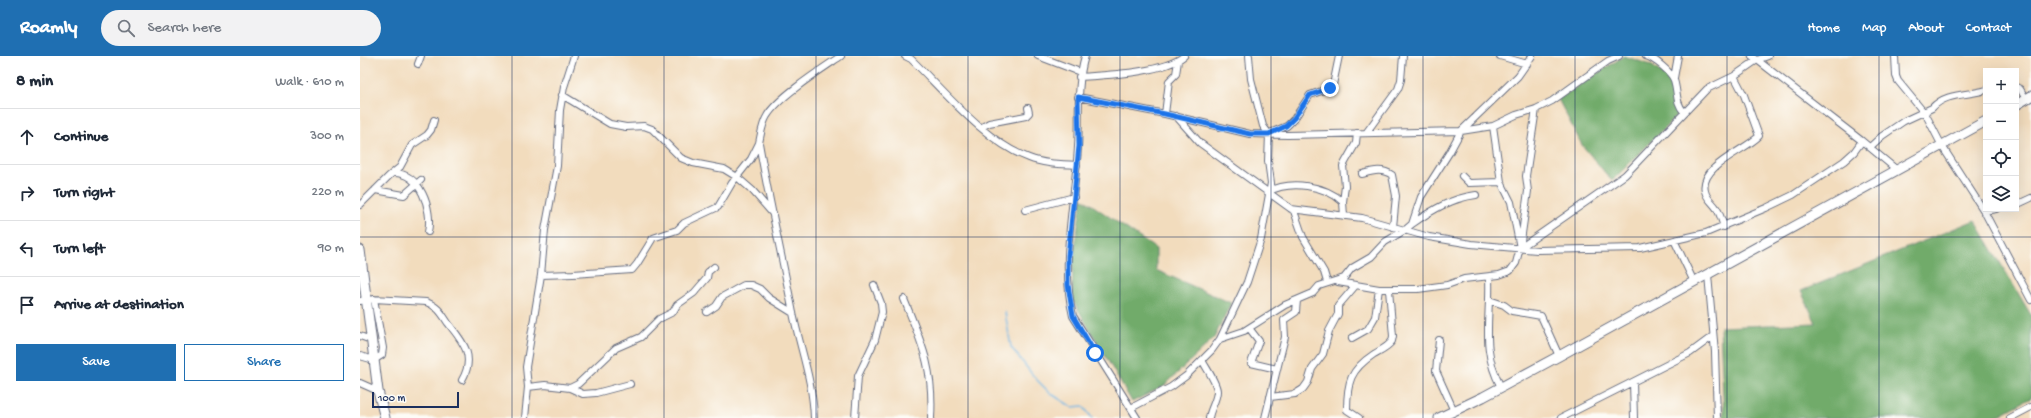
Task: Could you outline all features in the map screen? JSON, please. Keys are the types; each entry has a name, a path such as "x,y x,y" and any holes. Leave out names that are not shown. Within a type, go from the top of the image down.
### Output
{"main road":[{"path":"2018,104 2028,98"},
{"path":"1439,418 1559,356 1983,123"},
{"path":"360,253 378,392 385,418"}],"street":[{"path":"418,64 421,56"},
{"path":"525,418 528,387 526,368 541,275 545,230 557,166 562,95 574,56"},
{"path":"541,275 632,270 653,238 678,230 684,223 718,207 737,177 751,159 759,143 764,123 771,110 814,74 841,56"},
{"path":"905,56 911,59 946,95 982,127 1016,153 1029,159 1052,164 1077,165"},
{"path":"1038,56 1049,58 1080,75 1144,70 1180,58"},
{"path":"1085,56 1080,75 1078,97 1077,165 1068,285 1073,316 1137,418"},
{"path":"1131,408 1171,387 1186,376 1220,339 1247,282 1262,239 1268,192 1271,183 1268,161 1269,134 1263,126 1251,79 1249,56"},
{"path":"1269,134 1286,126 1294,118 1310,95 1330,88 1333,85 1339,56"},
{"path":"1366,133 1398,89 1401,80 1403,56"},
{"path":"1500,56 1527,64"},
{"path":"1412,224 1421,197 1446,159 1461,131 1518,76 1532,56"},
{"path":"1078,97 1176,116 1250,134 1461,131 1493,126 1516,115 1536,109 1552,101 1608,61 1619,56"},
{"path":"1646,56 1653,58 1674,78"},
{"path":"1678,56 1674,78 1676,98 1680,108 1684,112"},
{"path":"1520,248 1625,175 1656,145 1684,112 1707,89 1734,76 1755,58 1768,56"},
{"path":"1895,56 1896,76 1898,81 1923,111 1942,146 1983,209"},
{"path":"1165,114 1169,80 1176,74 1180,58"},
{"path":"1755,58 1870,147 1897,170"},
{"path":"1724,226 1716,208 1709,202 1705,191 1708,178 1718,164 1752,144 1759,136 1744,94 1734,76"},
{"path":"2019,88 2028,98"},
{"path":"1870,147 1890,130 1953,95 1983,90"},
{"path":"562,95 610,124 626,127 644,126 652,129 681,158 693,163 724,169 737,177 752,190 774,215"},
{"path":"982,127 989,124 1026,116 1029,113 1028,108"},
{"path":"1220,339 1249,328 1297,300 1313,293 1319,286 1327,282 1337,282 1389,290 1425,288 1452,284 1464,279 1506,274 1516,263 1520,248 1528,191 1526,176 1536,109"},
{"path":"1176,116 1200,143 1291,209 1296,215 1303,237 1324,272 1327,282"},
{"path":"360,205 404,163 412,145 431,130 434,120"},
{"path":"1493,126 1501,182 1511,202 1520,248"},
{"path":"1344,216 1343,202 1345,186 1343,166 1356,143 1357,133"},
{"path":"1291,209 1362,218 1457,242 1537,250 1630,249 1674,240 1724,226 1793,195 1844,161 1854,152 1862,141"},
{"path":"759,143 793,313 803,350 814,403 814,418"},
{"path":"1362,174 1385,171 1392,175 1396,196 1393,227"},
{"path":"394,173 406,174 411,178 428,205 430,219 428,232"},
{"path":"1462,176 1469,183 1501,182"},
{"path":"375,190 404,195 421,180"},
{"path":"1268,192 1285,187 1306,187 1327,190 1336,195 1343,202"},
{"path":"1337,282 1344,278 1358,264 1371,257 1385,242 1412,224 1458,198 1476,195"},
{"path":"1025,210 1074,197"},
{"path":"2019,204 2031,198"},
{"path":"1985,212 2028,290 2031,300"},
{"path":"1674,240 1694,282"},
{"path":"570,388 578,384 616,348 641,337 659,319 673,312 677,305 694,293 707,278 708,272 714,267"},
{"path":"1708,275 1714,336 1717,418"},
{"path":"1489,277 1487,327 1488,352 1491,366 1501,387"},
{"path":"707,312 716,306 722,296 744,285 751,285 760,289 769,298 793,313"},
{"path":"855,418 858,376 875,340 882,312 881,302 874,285"},
{"path":"1270,397 1295,394 1308,382 1312,369 1323,354 1329,331 1338,314 1338,306 1356,285"},
{"path":"1352,338 1368,328 1375,317 1379,289"},
{"path":"1359,418 1347,410 1348,388 1351,376 1356,369 1392,341 1393,336 1389,290"},
{"path":"904,299 926,355 931,382 931,418"},
{"path":"360,356 374,360 382,355 383,348 367,300 426,302 433,304 441,312 457,333 466,349 468,366 462,380"},
{"path":"1265,418 1285,337 1284,320 1296,312 1297,300"},
{"path":"1489,300 1504,305 1512,311 1541,316 1559,356"},
{"path":"1249,328 1259,341 1250,363 1277,369"},
{"path":"360,336 371,340"},
{"path":"1561,418 1690,353 1714,336"},
{"path":"1439,340 1436,371 1454,411"},
{"path":"1202,360 1207,372 1216,384 1217,392 1209,418"},
{"path":"1633,382 1634,418"},
{"path":"528,387 545,386 570,388 583,394 596,393 630,384"},
{"path":"361,386 378,392"},
{"path":"2010,418 2031,406"}],"green space":[{"path":"1624,56 1651,65 1671,80 1677,116 1612,181 1582,145 1558,99"},
{"path":"1082,198 1156,249 1156,270 1231,303 1214,338 1164,386 1132,402 1072,299 1073,260"},
{"path":"1975,220 2031,315 2031,398 1994,418 1724,418 1720,327 1816,323 1801,291"}],"waterway":[{"path":"1005,312 1011,347 1035,378 1050,393 1072,407 1083,406 1092,418"}],"route":[{"path":"1095,353 1073,316 1069,300 1068,285 1068,256 1079,146 1078,97 1165,114 1250,134 1269,134 1286,126 1294,118 1310,95 1320,90 1330,88"}]}
